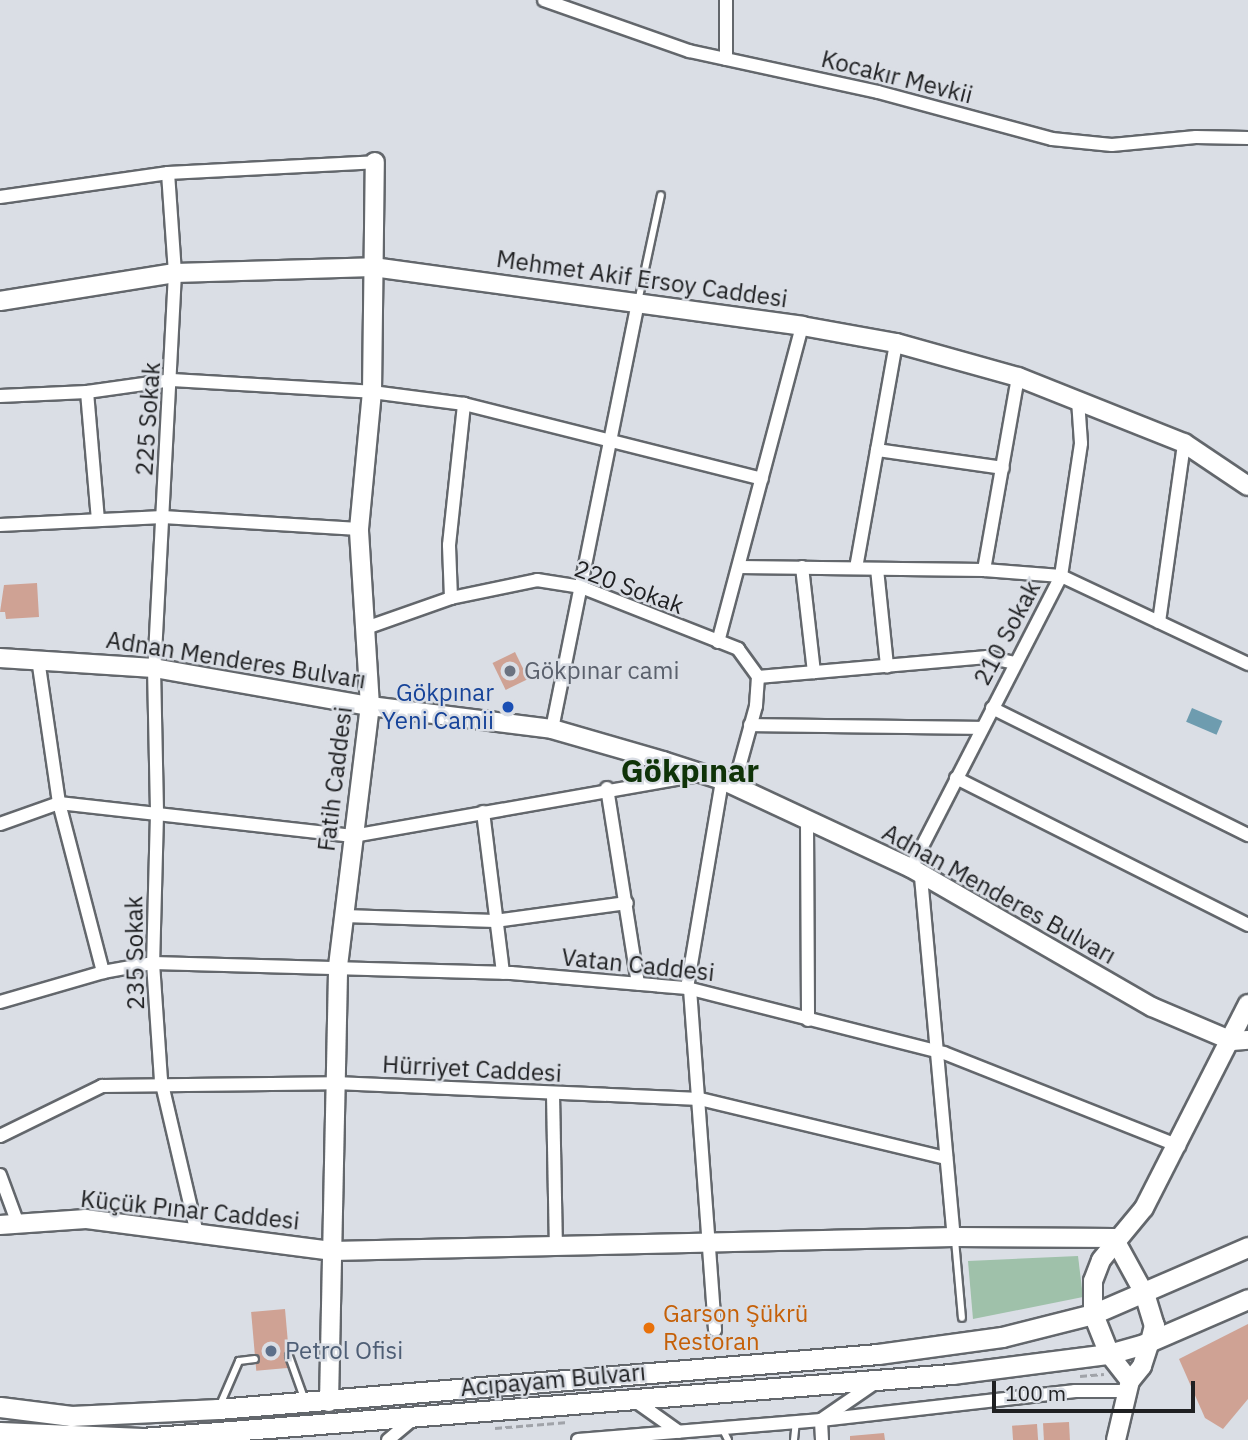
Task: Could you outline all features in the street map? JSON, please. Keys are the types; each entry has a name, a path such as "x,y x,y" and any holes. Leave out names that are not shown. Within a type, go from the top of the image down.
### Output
{"main road":[{"name":"Acıpayam Bulvarı","path":"0,1407 71,1416 306,1404 878,1354 1002,1337 1093,1314 1248,1247"},
{"path":"1144,1293 1154,1325 1150,1342"},
{"name":"Acıpayam Bulvarı","path":"0,1433 143,1439 879,1380 1109,1354 1150,1342 1248,1298"},
{"path":"1093,1314 1109,1354"}],"street":[{"name":"Kocakır Mevkii","path":"544,0 609,27 726,59 878,92 1052,139 1112,145 1196,137 1248,138"},
{"path":"726,0 726,59"},
{"path":"0,197 168,173 374,162"},
{"name":"Fatih Caddesi","path":"329,1402 338,967 370,706 363,629 359,529 372,392 374,162"},
{"name":"225 Sokak","path":"154,668 172,380 175,274 168,173"},
{"name":"Mehmet Akif Ersoy Caddesi","path":"0,301 175,274 373,267 802,326 896,343 1018,377 1184,443 1248,486"},
{"path":"552,729 638,303"},
{"path":"718,642 802,326"},
{"path":"856,568 896,343"},
{"path":"984,570 1018,377"},
{"path":"0,396 87,392 172,380 372,392 464,404 762,479"},
{"path":"87,392 98,520"},
{"name":"210 Sokak","path":"916,872 956,778 1060,576 1081,443 1078,400"},
{"path":"451,598 449,545 464,404"},
{"path":"1159,622 1184,443"},
{"path":"877,450 1003,468"},
{"path":"0,526 163,517 359,529"},
{"path":"738,567 984,570 1060,576 1248,664"},
{"path":"802,568 814,672"},
{"path":"877,569 887,666"},
{"name":"220 Sokak","path":"363,629 451,598 537,580 582,587 738,649 758,677"},
{"path":"715,1330 700,1099 688,989 728,783 750,725 758,677 987,657 1015,663"},
{"name":"Adnan Menderes Bulvarı","path":"0,658 154,668 370,706 552,729 704,775 728,783 807,823 916,872 1152,1007 1240,1041"},
{"path":"38,659 59,803 103,972"},
{"name":"235 Sokak","path":"154,668 158,814 153,963 162,1085 198,1234"},
{"path":"992,708 1248,835"},
{"path":"750,725 982,727"},
{"path":"0,824 59,803 353,836 607,788 704,775"},
{"path":"956,778 1248,925"},
{"path":"607,788 638,984"},
{"path":"483,811 503,973"},
{"path":"807,823 808,1020"},
{"path":"916,872 954,1237"},
{"path":"344,916 495,920 627,903"},
{"name":"Vatan Caddesi","path":"0,1000 103,972 153,963 503,973 688,989 935,1050 1053,1093 1179,1146"},
{"path":"1093,1314 1093,1282 1115,1239 1143,1208 1240,1041 1248,1004"},
{"name":"Hürriyet Caddesi","path":"0,1136 102,1086 335,1083 700,1099 946,1158"},
{"path":"553,1094 556,1246"},
{"path":"0,1175 9,1224"},
{"name":"Küçük Pınar Caddesi","path":"9,1224 86,1219 332,1251 954,1237 1115,1239"},
{"path":"1115,1239 1144,1293"},
{"path":"1116,1440 1129,1386 1142,1366 1150,1342"},
{"path":"1109,1354 1129,1386"},
{"path":"821,1420 879,1380"},
{"path":"578,1440 679,1432 725,1434 796,1422 1129,1386"},
{"path":"631,1398 679,1432"},
{"path":"388,1440 416,1416"},
{"path":"821,1420 822,1440"}],"lane":[{"path":"638,303 661,195"},
{"path":"954,1237 962,1318"},
{"path":"289,1356 306,1404"},
{"path":"218,1409 239,1361 255,1359"},
{"path":"794,1440 796,1422"}],"green space":[{"path":"1078,1256 1083,1297 973,1319 968,1261"}],"water":[{"path":"1192,708 1222,721 1217,735 1186,722"}],"building":[{"path":"37,583 39,617 6,619 5,612 0,612 4,585"},
{"name":"Gökpınar cami","path":"515,652 528,679 506,690 493,663"},
{"path":"285,1309 290,1368 256,1371 251,1312"},
{"path":"1248,1324 1248,1399 1223,1429 1205,1418 1179,1359"},
{"path":"1069,1422 1070,1440 1044,1440 1043,1423"},
{"path":"1037,1424 1038,1440 1013,1440 1012,1426"},
{"path":"884,1433 885,1440 850,1440 850,1436"}],"place":[{"name":"Gökpınar cami","path":"510,671"},
{"name":"Gökpınar Yeni Camii","path":"508,707"},
{"name":"Garson Şükrü Restoran","path":"649,1328"},
{"name":"Petrol Ofisi","path":"271,1351"}],"district":[{"name":"Gökpınar","path":"690,770"}]}
